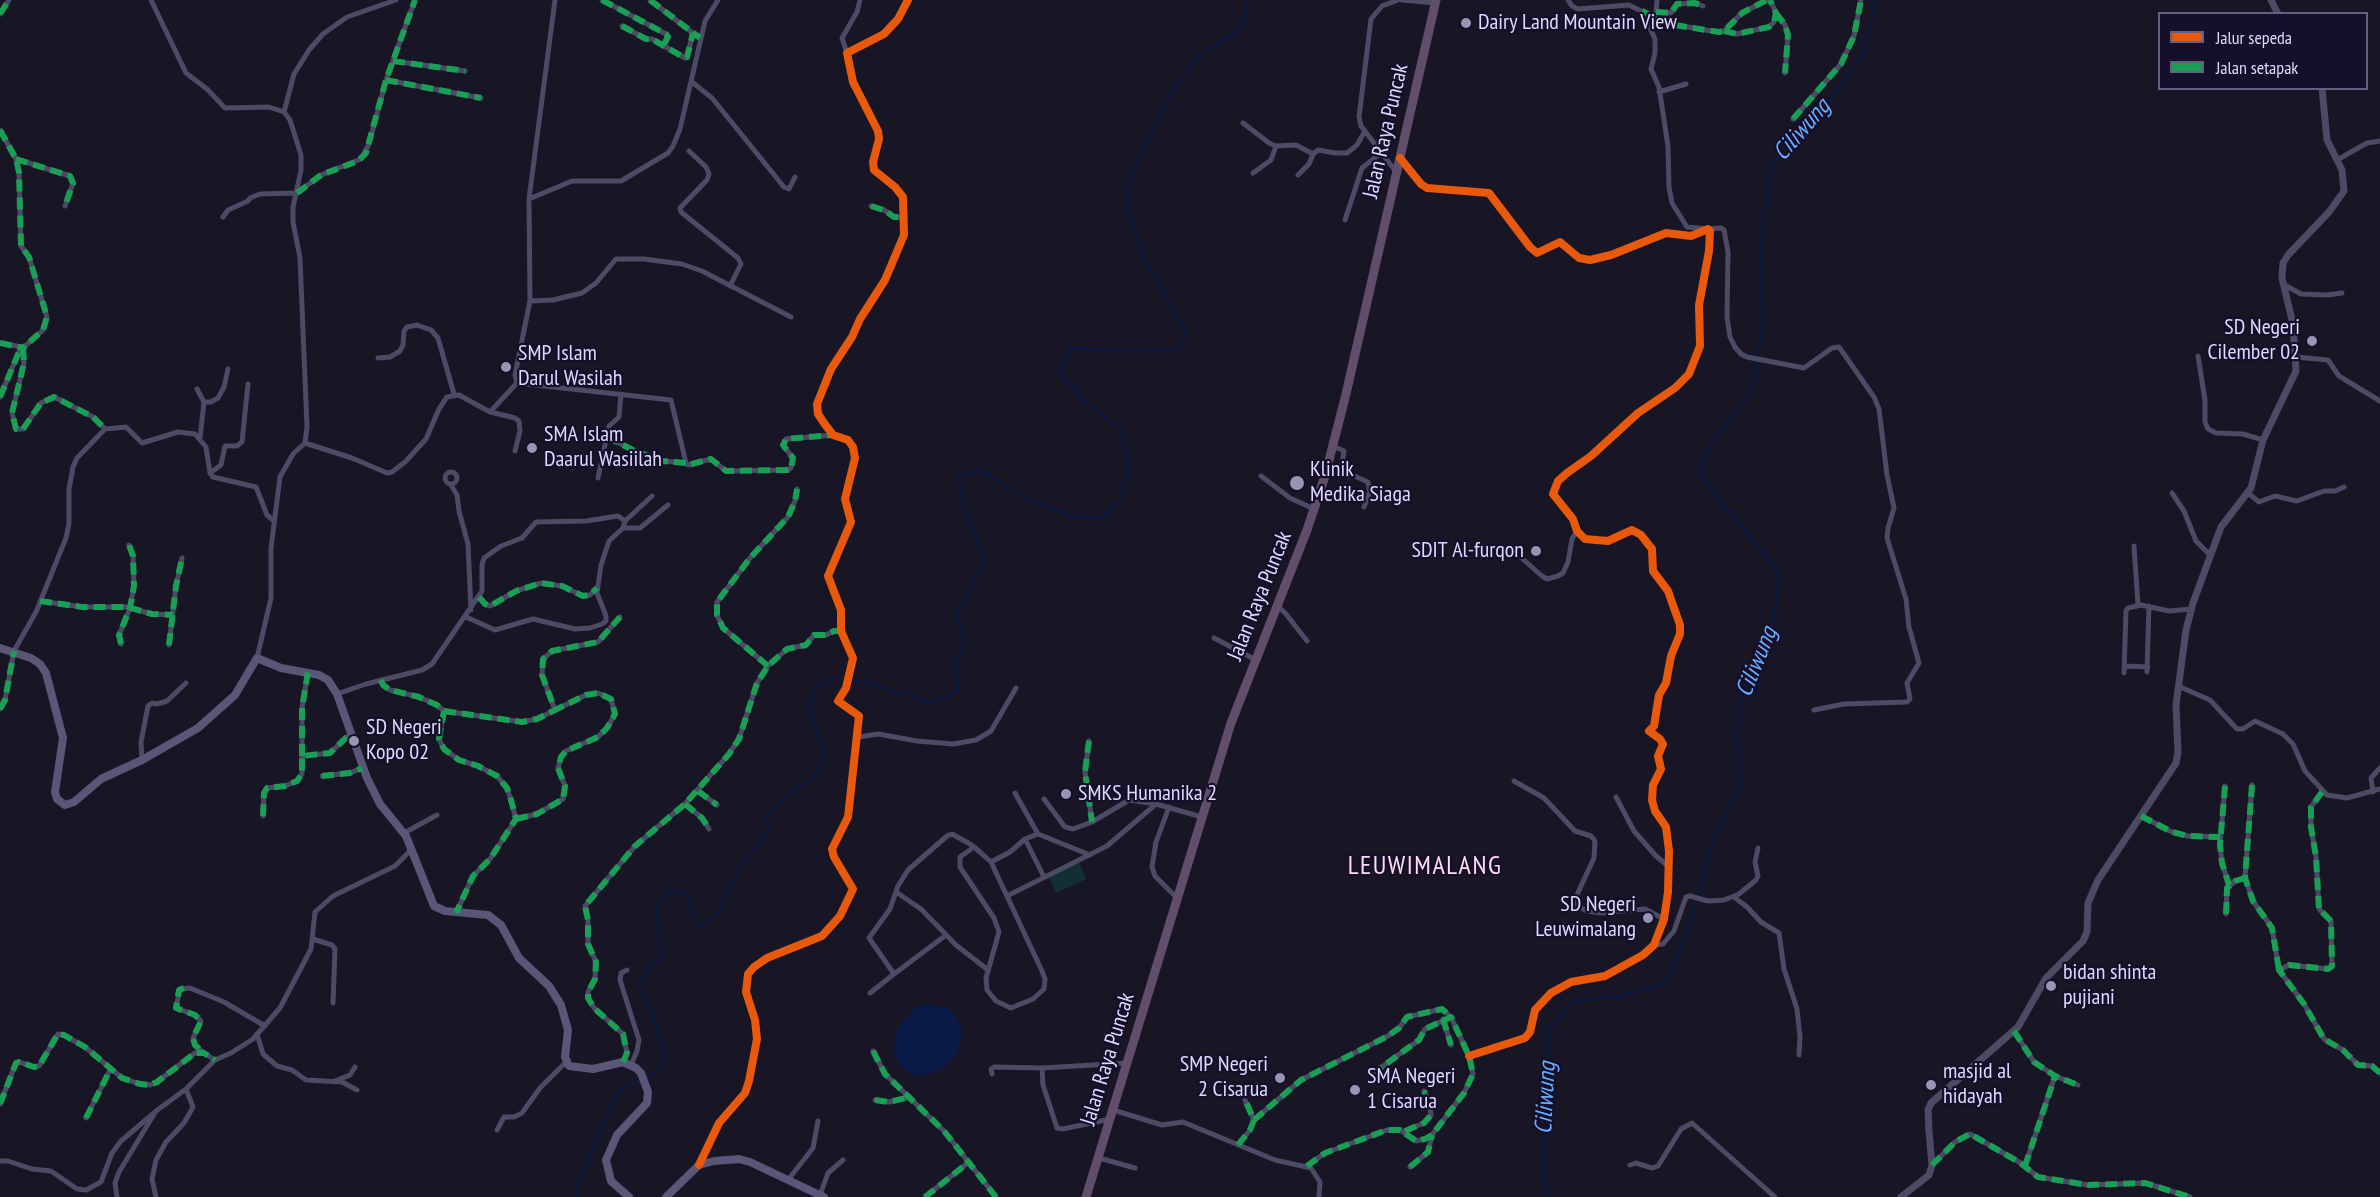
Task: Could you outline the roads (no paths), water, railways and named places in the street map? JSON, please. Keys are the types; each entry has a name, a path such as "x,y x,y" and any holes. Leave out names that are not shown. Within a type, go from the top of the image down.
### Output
{"highway":[{"name":"Jalan Raya Puncak","path":"1086,1197 1232,723 1314,509 1334,446 1436,2"}],"main road":[{"path":"0,648 14,651 36,661 46,673 63,738 54,787 55,795 59,802 65,805 70,804 101,779 188,735 235,695 257,658 281,668 323,676 331,683 337,694 362,768 380,804 404,833 412,849 434,906 440,910 494,918 503,929 519,958 555,993 564,1013 568,1030 566,1062 574,1068 593,1069 627,1064 641,1073 648,1088 647,1103 617,1135 606,1160 611,1181 629,1197"},
{"path":"666,1197 699,1165 726,1160 745,1160 822,1196"}],"street":[{"path":"0,14 9,0"},
{"path":"151,0 184,71 207,89 225,108 269,107 284,112 290,120 301,156 302,170 293,207 293,222 300,258 308,407 305,443 293,454 282,472 270,556 271,598 257,658"},
{"path":"284,112 294,74 309,50 323,34 347,17 396,0"},
{"path":"223,218 228,210 260,194 297,193 321,175 361,159 369,144 386,80 416,0"},
{"path":"517,383 515,375 530,301 529,199 555,0"},
{"path":"602,0 668,36 663,46"},
{"path":"650,0 700,38"},
{"path":"529,199 572,181 621,182 668,153 674,146 680,129 706,17 718,0"},
{"path":"833,435 819,416 817,404 831,369 885,280 902,242 902,195 873,168 879,142 878,130 853,82 842,38 857,12 860,0"},
{"path":"847,53 884,34 898,19 908,0"},
{"path":"1397,173 1365,131 1359,117 1371,19 1382,6 1400,0 1436,2"},
{"path":"1568,0 1578,9 1631,6 1656,15 1668,24 1737,34 1766,29 1773,23 1776,13"},
{"path":"1656,15 1657,0"},
{"path":"1724,31 1737,16 1769,0 1785,25 1788,35 1785,73"},
{"path":"1793,119 1841,64 1854,36 1861,0"},
{"path":"1656,15 1671,13 1677,2 1703,6"},
{"path":"1642,11 1654,35 1655,53 1651,69 1659,86 1668,146 1669,187 1672,203 1680,219 1688,226 1724,230 1728,252 1726,301 1729,327 1735,347 1747,357 1804,368 1832,348 1839,347 1877,402 1894,508 1887,528 1887,538 1906,598 1909,627 1919,661 1907,683 1910,699 1907,702 1844,705 1814,710"},
{"path":"643,37 649,25"},
{"path":"622,26 686,58 693,33"},
{"path":"393,61 465,70"},
{"path":"386,80 481,98"},
{"path":"692,82 712,98 784,187 789,189 795,177"},
{"path":"1659,92 1686,84"},
{"path":"1901,1197 1929,1175 1932,1165 1929,1131 1930,1104 2014,1031 2025,1017 2048,975 2083,941 2087,932 2087,907 2094,889 2116,850 2161,787 2177,758 2178,686 2191,609 2223,524 2248,493 2263,440 2294,378 2296,357 2292,318 2283,284 2282,269 2286,259 2323,220 2343,193 2344,178 2327,140 2322,90"},
{"path":"1244,123 1264,141 1276,146 1296,145 1313,154"},
{"path":"0,130 16,159 19,172 21,246 29,257 47,317 42,330 22,347 0,397"},
{"path":"1298,175 1309,164 1313,154 1319,150 1335,153 1349,152 1357,145 1365,131"},
{"path":"2337,160 2367,142 2380,141"},
{"path":"1253,173 1271,160 1276,146"},
{"path":"689,151 706,167 709,174 707,180 680,208 681,212 738,258 741,264 730,286"},
{"path":"1345,220 1362,168 1382,153"},
{"path":"1400,158 1424,186 1438,190 1489,193 1537,253 1560,242 1579,258 1590,260 1611,255 1666,232 1691,236 1708,229"},
{"path":"16,159 70,176 73,183 65,206"},
{"path":"872,206 902,217"},
{"path":"1654,945 1664,920 1670,857 1666,827 1655,811 1652,800 1654,782 1661,769 1658,756 1663,744 1649,731 1654,726 1659,695 1666,683 1671,656 1680,634 1680,625 1668,591 1653,571 1652,549 1641,535 1632,530 1617,538 1600,542 1583,538 1577,531 1573,519 1555,497 1554,490 1558,481 1591,456 1638,412 1675,388 1692,369 1700,346 1699,305 1709,251 1708,229"},
{"path":"530,301 553,300 585,292 596,283 614,260 619,258 656,260 688,266 790,317"},
{"path":"2283,284 2301,294 2342,293"},
{"path":"378,358 390,357 400,351 407,327 415,325 431,330 438,338 454,394 490,412 519,421 520,431 515,452"},
{"path":"0,343 22,347"},
{"path":"22,347 24,363 12,413 16,429 22,429 41,403 54,398 93,417 105,429"},
{"path":"2198,356 2204,389 2205,422 2208,429 2216,434 2243,434 2263,440"},
{"path":"2296,357 2328,360 2339,376 2380,401"},
{"path":"204,402 211,402 218,398 224,387 228,369"},
{"path":"517,383 672,401 686,462"},
{"path":"490,412 517,383"},
{"path":"210,473 221,465 225,445 238,446 242,442 248,384"},
{"path":"197,389 204,402 200,438"},
{"path":"305,443 352,458 387,473 392,472 405,462 426,439 444,399 454,394"},
{"path":"598,478 610,424 618,418 621,394"},
{"path":"0,709 5,700 14,651 40,601 68,528 68,498 73,467 77,458 105,429 126,427 144,443 181,432 195,434 206,447 210,473 218,480 255,487 267,515 274,521"},
{"path":"607,437 656,459 686,462 688,465 711,459 726,471 788,470 791,468 793,458 783,445 785,440 793,437 833,435 848,440 853,447 855,458 845,499 850,522 828,574 842,610 841,631 853,658 846,688 837,699 838,702 859,715 859,737 848,820 832,849 834,857 853,885 853,890 840,916 822,936 767,958 748,974 746,992 755,1020 757,1039 749,1081 745,1093 719,1123 699,1165"},
{"path":"1334,446 1344,451 1341,471 1368,482 1370,492 1364,507"},
{"path":"1261,476 1290,498 1314,509"},
{"path":"451,485 457,495 468,544 471,610"},
{"path":"2248,493 2259,502 2275,496 2297,501 2324,491 2344,488"},
{"path":"768,666 723,628 717,615 717,602 750,558 788,517 797,489"},
{"path":"2172,493 2184,511 2196,541 2210,555"},
{"path":"624,528 625,521 652,496"},
{"path":"466,617 495,630 533,619 567,628 590,628 602,624 606,619 598,598 597,588 606,547 612,538 624,528 640,528 668,504"},
{"path":"337,694 428,667 436,660 479,597 483,588 484,558 501,546 522,538 536,522 586,521 618,516 625,521"},
{"path":"1516,553 1546,579 1558,576 1563,573 1568,562 1572,539 1577,531"},
{"path":"121,644 119,635 130,608 134,586 133,556 129,545"},
{"path":"2134,546 2138,605"},
{"path":"170,645 182,558"},
{"path":"479,597 485,604 492,606 516,591 541,583 562,586 583,596 590,595 597,588"},
{"path":"40,601 82,607 130,608 152,614 173,615"},
{"path":"2124,673 2126,611 2128,608 2138,605 2169,611 2191,609"},
{"path":"1278,606 1307,641"},
{"path":"2124,666 2147,669 2149,606"},
{"path":"555,710 542,675 541,665 544,657 552,651 598,642 620,617"},
{"path":"627,1064 623,1034 589,1001 588,992 595,979 596,962 588,944 585,907 635,846 698,791 738,743 757,683 768,666 787,649 806,645 814,635 841,631"},
{"path":"1214,638 1256,660"},
{"path":"263,816 265,789 290,785 299,780 302,774 302,708 308,672"},
{"path":"381,680 390,690 433,702 444,711 522,722 537,719 586,695 598,693 611,699 615,711 613,720 598,737 566,750 558,768 565,786 563,799 537,814 516,819 490,860 473,876 456,913"},
{"path":"142,760 141,742 148,706 152,703 160,704 167,701 186,683"},
{"path":"2178,686 2210,700 2237,729 2243,729 2255,721 2283,734 2293,744 2305,771 2322,792 2340,799 2380,789"},
{"path":"859,737 878,734 953,744 976,740 991,731 1016,688"},
{"path":"444,711 439,739 444,749 452,756 478,766 501,779 509,793 516,819"},
{"path":"302,756 330,753 350,734"},
{"path":"1089,741 1085,772 1092,822"},
{"path":"322,776 350,773 362,768"},
{"path":"2373,792 2371,778 2380,768"},
{"path":"1514,781 1544,798 1575,831 1591,836 1595,841 1594,858 1575,899 1578,906 1587,911 1599,913 1646,909 1664,920"},
{"path":"2252,785 2245,878 2253,901 2272,927 2279,970 2304,1004 2324,1039 2343,1050 2358,1065 2372,1066 2380,1073"},
{"path":"2225,786 2220,837 2222,863 2229,885 2226,893 2226,914"},
{"path":"698,791 717,805"},
{"path":"2279,970 2289,965 2327,969 2332,966 2331,921 2319,909 2316,856 2311,827 2311,807 2322,792"},
{"path":"1015,793 1038,834 1090,855"},
{"path":"1616,797 1634,831 1668,866"},
{"path":"1044,799 1067,828 1076,829 1092,822 1129,800 1169,807 1202,817"},
{"path":"685,804 702,818 709,829"},
{"path":"1006,896 1114,841 1156,804"},
{"path":"1169,807 1156,842 1152,867 1155,876 1177,898"},
{"path":"404,833 437,815"},
{"path":"2141,816 2172,832 2188,836 2220,837"},
{"path":"991,862 1010,852 1025,839 1038,834"},
{"path":"894,974 869,938 890,909 908,870 946,836 956,835 974,848 991,862 1042,971 1045,987 1033,999 1009,1008 996,1001 987,990 988,970 998,940 998,927 959,863 962,855 974,848"},
{"path":"1025,839 1044,877"},
{"path":"1469,1056 1525,1038 1530,1032 1535,1010 1555,990 1571,982 1595,979 1612,973 1654,945 1663,944 1672,934 1685,898 1690,896 1708,901 1720,901 1734,897 1746,889 1757,878 1755,862 1758,848"},
{"path":"0,1161 51,1171 77,1189 86,1190 101,1182 111,1153 121,1141 186,1089 215,1060 237,1050 265,1026 288,995 310,952 315,912 337,894 395,866 412,849"},
{"path":"2229,885 2245,878"},
{"path":"896,892 921,909 946,935 988,970"},
{"path":"1734,897 1761,922 1779,933 1784,969 1797,1009 1799,1055"},
{"path":"870,993 946,935"},
{"path":"313,939 332,945 335,949 333,1004"},
{"path":"627,970 621,973 620,981 639,1040 637,1051 627,1064"},
{"path":"215,1060 195,1045 193,1037 201,1021 195,1015 176,1008 179,989 190,988 216,999 265,1026"},
{"path":"1238,1145 1250,1130 1254,1120 1301,1080 1388,1036 1399,1028 1407,1017 1439,1009 1446,1011 1469,1056 1473,1071 1472,1080 1433,1133 1425,1140 1416,1141 1405,1131"},
{"path":"1375,1072 1419,1040 1425,1029 1451,1017"},
{"path":"1443,1019 1451,1045"},
{"path":"2014,1031 2034,1062 2055,1076 2078,1084"},
{"path":"0,1104 16,1063 39,1066 58,1034 85,1047 110,1070 131,1082 150,1084 157,1082 193,1055 204,1053"},
{"path":"257,1035 263,1054 277,1066 292,1070 304,1079 345,1083 357,1090"},
{"path":"873,1051 885,1074 944,1131 996,1197"},
{"path":"497,1130 504,1117 514,1117 523,1112 540,1088 566,1062"},
{"path":"992,1074 991,1070 994,1067 1042,1068 1127,1063"},
{"path":"334,1082 350,1075 355,1067"},
{"path":"1042,1068 1043,1085 1057,1128 1063,1129 1112,1115 1162,1125 1184,1122 1288,1164 1307,1166 1313,1170 1320,1182 1319,1197"},
{"path":"86,1118 110,1070"},
{"path":"2025,1166 2055,1076"},
{"path":"156,1197 152,1179 156,1160 193,1107 186,1089"},
{"path":"1307,1166 1326,1153 1386,1130 1405,1131 1424,1123 1430,1118 1432,1111 1424,1092"},
{"path":"876,1100 889,1102 910,1097"},
{"path":"1245,1100 1254,1120"},
{"path":"117,1197 115,1183 119,1172 156,1111"},
{"path":"788,1180 813,1148 818,1121"},
{"path":"1424,1123 1433,1133"},
{"path":"1630,1165 1636,1163 1652,1168 1658,1166 1681,1129 1692,1124 1775,1197"},
{"path":"1410,1167 1428,1152 1433,1133"},
{"path":"1932,1165 1955,1142 1970,1134 2025,1166 2038,1177 2088,1185 2137,1182 2190,1197"},
{"path":"1099,1158 1135,1168"},
{"path":"822,1196 828,1173 843,1160"},
{"path":"925,1197 950,1180 969,1162"}],"water":[{"path":"928,1004 947,1008 955,1014 962,1030 962,1039 956,1055 943,1069 924,1076 916,1076 904,1070 894,1053 895,1034 916,1007"}],"waterway":[{"path":"645,1078 661,1070 662,1047 652,1011 638,985 648,970 662,957 656,908 668,891 686,892 693,916 699,926 721,911 728,890 748,856 768,833 767,816 798,788 819,775 823,748 809,711 817,686 838,678 868,683 932,703 959,690 955,663 966,643 956,616 985,560 965,512 958,476 982,470 1024,498 1077,518 1102,518 1123,497 1127,468 1123,430 1087,404 1060,374 1071,347 1120,351 1176,350 1187,334 1142,255 1128,210 1130,177 1170,95 1197,57 1233,35 1244,25 1248,0"},
{"name":"Ciliwung","path":"1548,1197 1542,1173 1548,1107 1549,1029 1574,1002 1620,996 1666,984 1690,924 1713,841 1740,785 1737,738 1740,698 1774,620 1779,572 1699,474 1711,444 1753,391 1762,329 1761,244 1771,164 1815,120 1862,56 1877,0"},
{"path":"577,1197 577,1187 618,1091 640,1081"}],"place":[{"name":"Dairy Land Mountain View","path":"1466,23"},
{"name":"SD Negeri Cilember 02","path":"2312,341"},
{"name":"SMP Islam Darul Wasilah","path":"506,367"},
{"name":"SMA Islam Daarul Wasiilah","path":"532,448"},
{"name":"Klinik Medika Siaga","path":"1297,483"},
{"name":"SDIT Al-furqon","path":"1536,551"},
{"name":"SD Negeri Kopo 02","path":"354,741"},
{"name":"SMKS Humanika 2","path":"1066,794"},
{"name":"SD Negeri Leuwimalang","path":"1648,918"},
{"name":"bidan shinta pujiani","path":"2051,986"},
{"name":"SMP Negeri 2 Cisarua","path":"1280,1078"},
{"name":"masjid al hidayah","path":"1931,1085"},
{"name":"SMA Negeri 1 Cisarua","path":"1355,1090"}],"district":[{"name":"LEUWIMALANG","path":"1425,867"}]}
